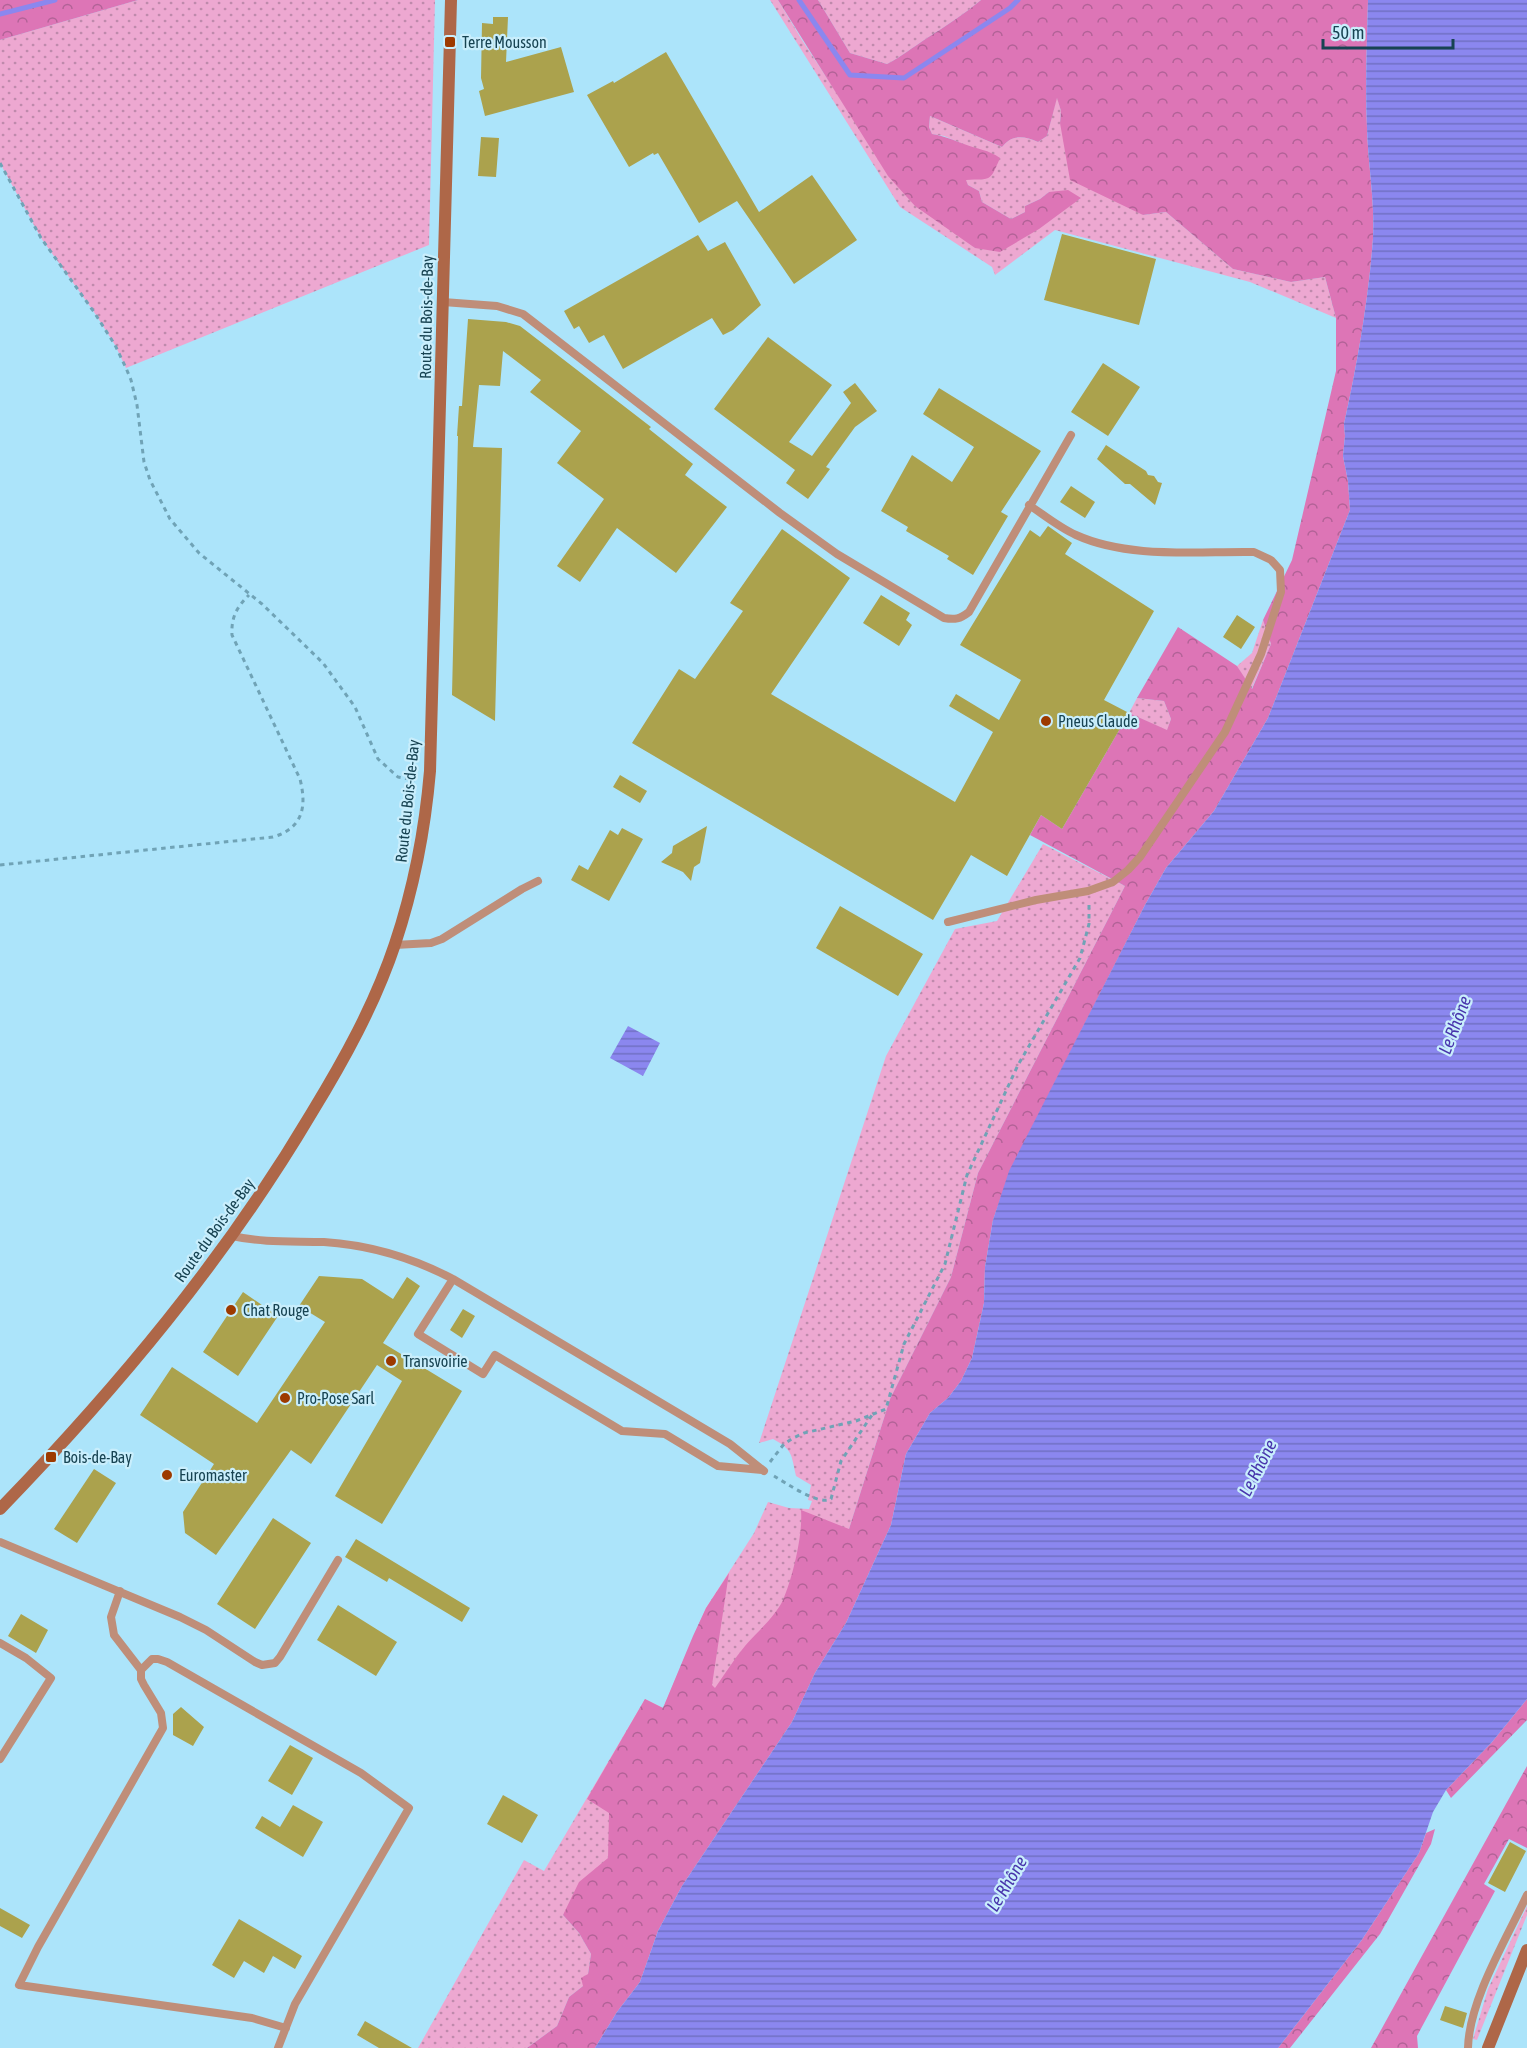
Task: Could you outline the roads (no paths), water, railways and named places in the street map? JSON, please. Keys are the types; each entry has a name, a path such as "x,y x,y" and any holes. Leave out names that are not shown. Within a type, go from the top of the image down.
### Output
{"main road":[{"name":"Route du Bois-de-Bay","path":"0,1509 57,1451 113,1388 232,1236 293,1144 345,1057 368,1011 395,945 410,896 422,843 429,782 451,0"},
{"path":"1488,2048 1527,1950"}],"lane":[{"path":"443,302 497,306 523,314 780,513 837,554 944,618 953,620 969,612 1071,435"},
{"path":"948,922 1036,900 1088,891 1113,882 1128,870 1140,857 1225,732 1258,662 1281,592 1280,570 1271,560 1254,552 1135,550 1108,546 1074,534 1029,505"},
{"path":"395,945 431,943 442,939 538,880"},
{"path":"232,1236 256,1241 345,1244 415,1260 453,1279 730,1444 764,1471 718,1466 665,1434 622,1431 495,1355 483,1374 418,1334 453,1279"},
{"path":"0,1542 120,1591 206,1630 255,1662 270,1665 280,1657 338,1560"},
{"path":"120,1591 113,1607 114,1635 141,1670 144,1685 161,1713 162,1728 38,1947 19,1985 252,2018 286,2028"},
{"path":"0,1643 26,1658 51,1678 0,1759"},
{"path":"141,1670 152,1659 167,1662 361,1773 409,1808 295,2004 278,2048"},
{"path":"1468,2048 1473,2018 1490,1971 1527,1895"}],"water":[{"name":"Le Rhône","path":"1368,0 1527,0 1527,1699 1492,1742 1446,1790 1433,1812 1419,1853 1361,1941 1278,2048 595,2048 617,2012 640,1982 658,1931 682,1886 792,1722 815,1673 846,1623 891,1525 906,1454 930,1413 948,1398 961,1381 972,1358 984,1303 985,1267 993,1220 1009,1171 1166,868 1214,811 1268,718 1350,510 1343,456 1344,424 1362,331 1373,238 1366,112"},
{"path":"628,1026 660,1043 643,1076 610,1058"}],"waterway":[{"path":"0,14 55,0"},
{"path":"799,0 850,75 904,78 1010,8 1018,0"}],"place":[{"name":"Terre Mousson","path":"450,42"},
{"name":"Pneus Claude","path":"1046,721"},
{"name":"Chat Rouge","path":"231,1310"},
{"name":"Transvoirie","path":"391,1361"},
{"name":"Pro-Pose Sarl","path":"285,1398"},
{"name":"Bois-de-Bay","path":"51,1457"},
{"name":"Euromaster","path":"167,1475"}]}
